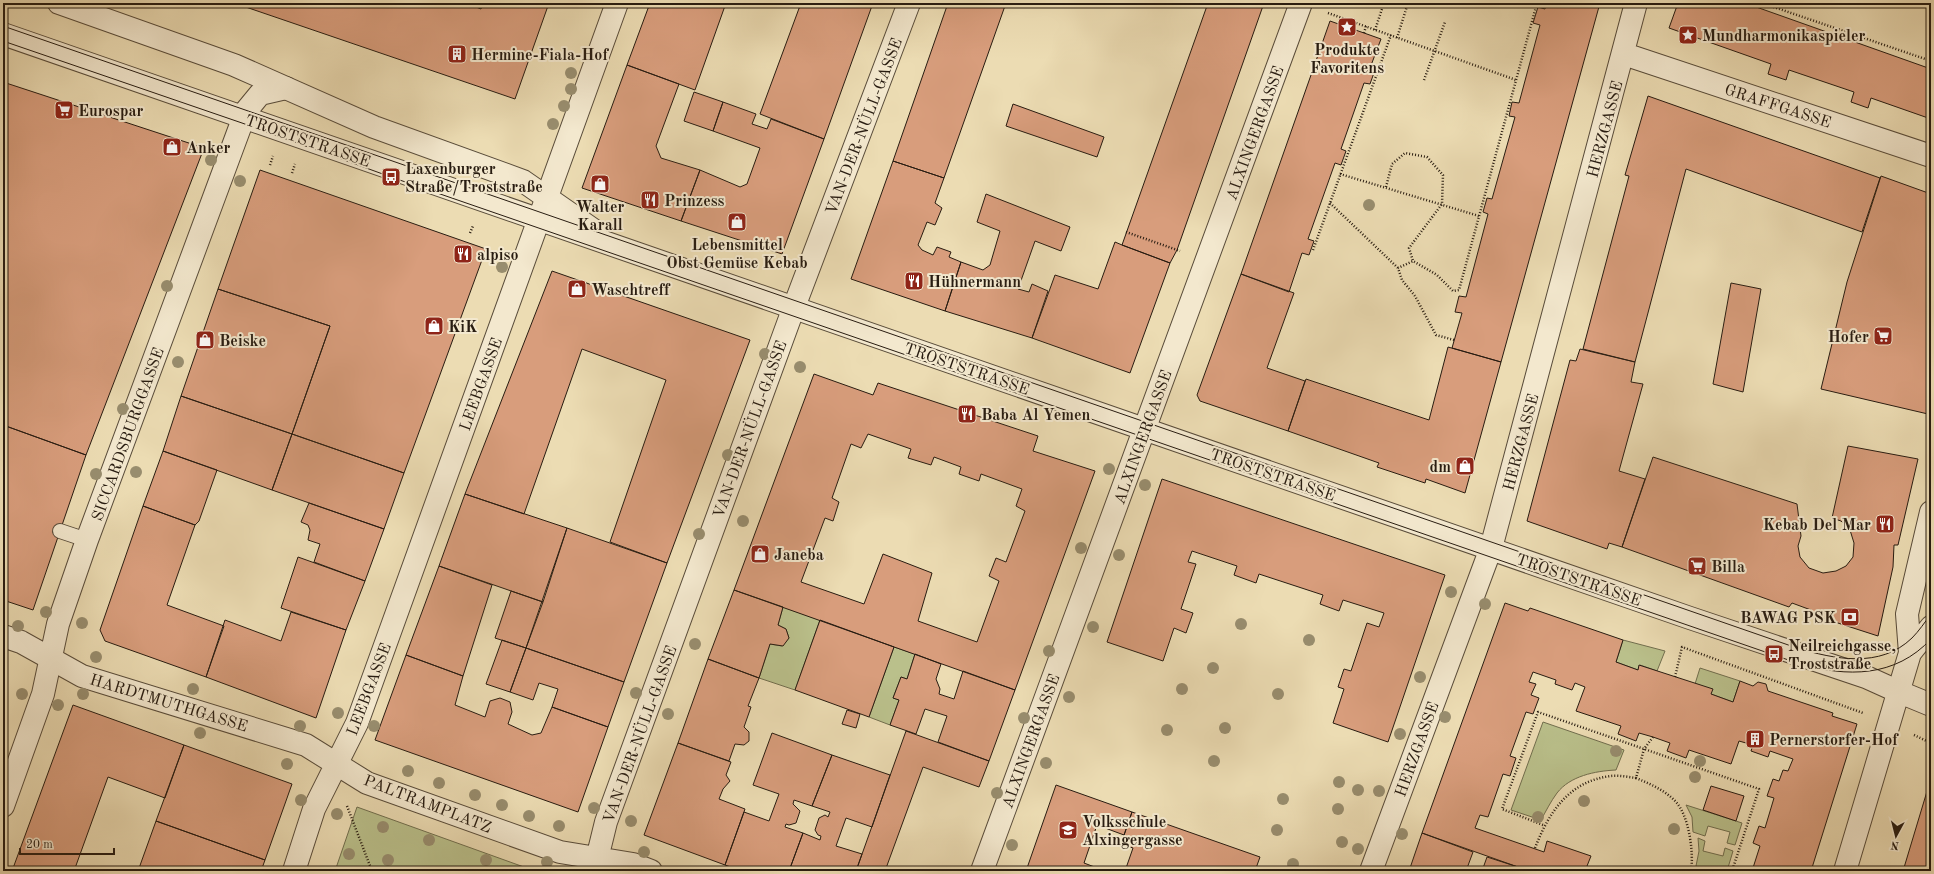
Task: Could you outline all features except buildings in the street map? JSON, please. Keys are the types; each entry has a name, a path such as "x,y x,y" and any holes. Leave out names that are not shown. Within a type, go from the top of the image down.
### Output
{"street":[{"name":"TROSTSTRASSE","path":"59,3 234,65 374,127 523,181 614,245"},
{"name":"LEEBGASSE","path":"337,764 357,723 617,3"},
{"name":"VAN-DER-NÜLL-GASSE","path":"596,864 606,822 794,307 909,3"},
{"name":"ALXINGERGASSE","path":"982,871 1301,3"},
{"name":"HERZGASSE","path":"1371,871 1491,548 1624,54 1636,3"},
{"name":"TROSTSTRASSE","path":"3,34 794,307 1145,430 1795,654 1866,677 1897,692 1931,705"},
{"name":"GRAFFGASSE","path":"1624,54 1931,156"},
{"name":"SICCARDSBURGGASSE","path":"3,806 43,694 58,624 87,540 246,111 260,94 286,88"},
{"path":"1910,652 1907,614 1931,512"},
{"path":"1845,871 1910,652 1931,627"},
{"name":"HARDTMUTHGASSE","path":"3,636 21,642 82,676 306,745 337,764"},
{"name":"PALTRAMPLATZ","path":"337,764 366,783 596,864"},
{"path":"294,871 314,810 337,764"},
{"path":"596,864 633,864 651,871"}],"lane":[{"path":"60,531 87,540"}],"path":[{"path":"1375,30 1384,3"},
{"path":"1397,38 1408,3"},
{"path":"1386,187 1392,164 1405,153 1428,157 1443,175 1442,204 1409,248 1413,261 1437,275 1453,291 1459,290 1537,3"},
{"path":"1762,3 1931,61"},
{"path":"1328,13 1516,80"},
{"path":"1424,80 1445,22"},
{"path":"1364,33 1366,26"},
{"path":"1313,250 1391,35"},
{"path":"1340,174 1479,216"},
{"path":"1330,203 1398,268 1402,280 1415,296 1436,335 1454,340"},
{"path":"1126,232 1207,261"},
{"path":"1398,268 1413,261"},
{"path":"1675,677 1682,647 1863,713"},
{"path":"1543,825 1502,809 1538,712 1759,789 1732,871"},
{"path":"1636,778 1644,750 1652,737"},
{"path":"337,764 348,807 372,871"},
{"path":"1535,848 1543,825 1555,808 1571,793 1589,781 1612,776 1636,778 1657,787 1676,802 1686,823 1691,842 1693,860 1691,871"}],"green space":[{"path":"783,607 820,620 795,690 759,678 770,644 782,646 789,638 786,629 778,625"},
{"path":"1623,640 1665,651 1657,671 1640,665 1638,670 1616,662"},
{"path":"894,647 915,654 907,679 901,677 893,698 899,700 890,725 869,717"},
{"path":"1700,668 1740,681 1733,702 1711,694 1695,684"},
{"path":"1543,722 1624,750 1616,770 1592,773 1569,782 1562,787 1541,820 1511,810"},
{"path":"1686,805 1742,823 1735,845 1727,843 1730,832 1708,826 1705,836 1693,832 1692,817"},
{"path":"357,807 535,871 335,871"},
{"path":"1698,838 1705,841 1703,851 1723,856 1725,848 1733,851 1727,871 1695,871 1699,851"}],"tram line":[{"path":"3,26 1797,648 1841,658 1871,658 1886,654 1899,648 1912,638 1931,614"},
{"path":"3,41 242,123 391,177 1800,664 1835,671 1870,671 1902,661 1917,652 1931,639"}],"place":[{"name":"Produkte Favoritens","path":"1347,27"},
{"name":"Mundharmonikaspieler","path":"1688,35"},
{"name":"Hermine-Fiala-Hof","path":"457,54"},
{"name":"Eurospar","path":"64,110"},
{"name":"Anker","path":"172,147"},
{"name":"Laxenburger Straße/Troststraße","path":"391,177"},
{"name":"Walter Karall","path":"600,184"},
{"name":"Prinzess","path":"650,200"},
{"name":"Lebensmittel Obst Gemüse Kebab","path":"737,222"},
{"name":"alpiso","path":"463,254"},
{"name":"Hühnermann","path":"914,281"},
{"name":"Waschtreff","path":"577,289"},
{"name":"KiK","path":"434,326"},
{"name":"Hofer","path":"1883,336"},
{"name":"Beiske","path":"205,340"},
{"name":"Baba Al Yemen","path":"967,414"},
{"name":"dm","path":"1465,466"},
{"name":"Kebab Del Mar","path":"1885,524"},
{"name":"Janeba","path":"760,554"},
{"name":"Billa","path":"1697,566"},
{"name":"BAWAG PSK","path":"1850,617"},
{"name":"Neilreichgasse, Troststraße","path":"1774,654"},
{"name":"Pernerstorfer-Hof","path":"1755,739"},
{"name":"Volksschule Alxingergasse","path":"1068,830"}]}
